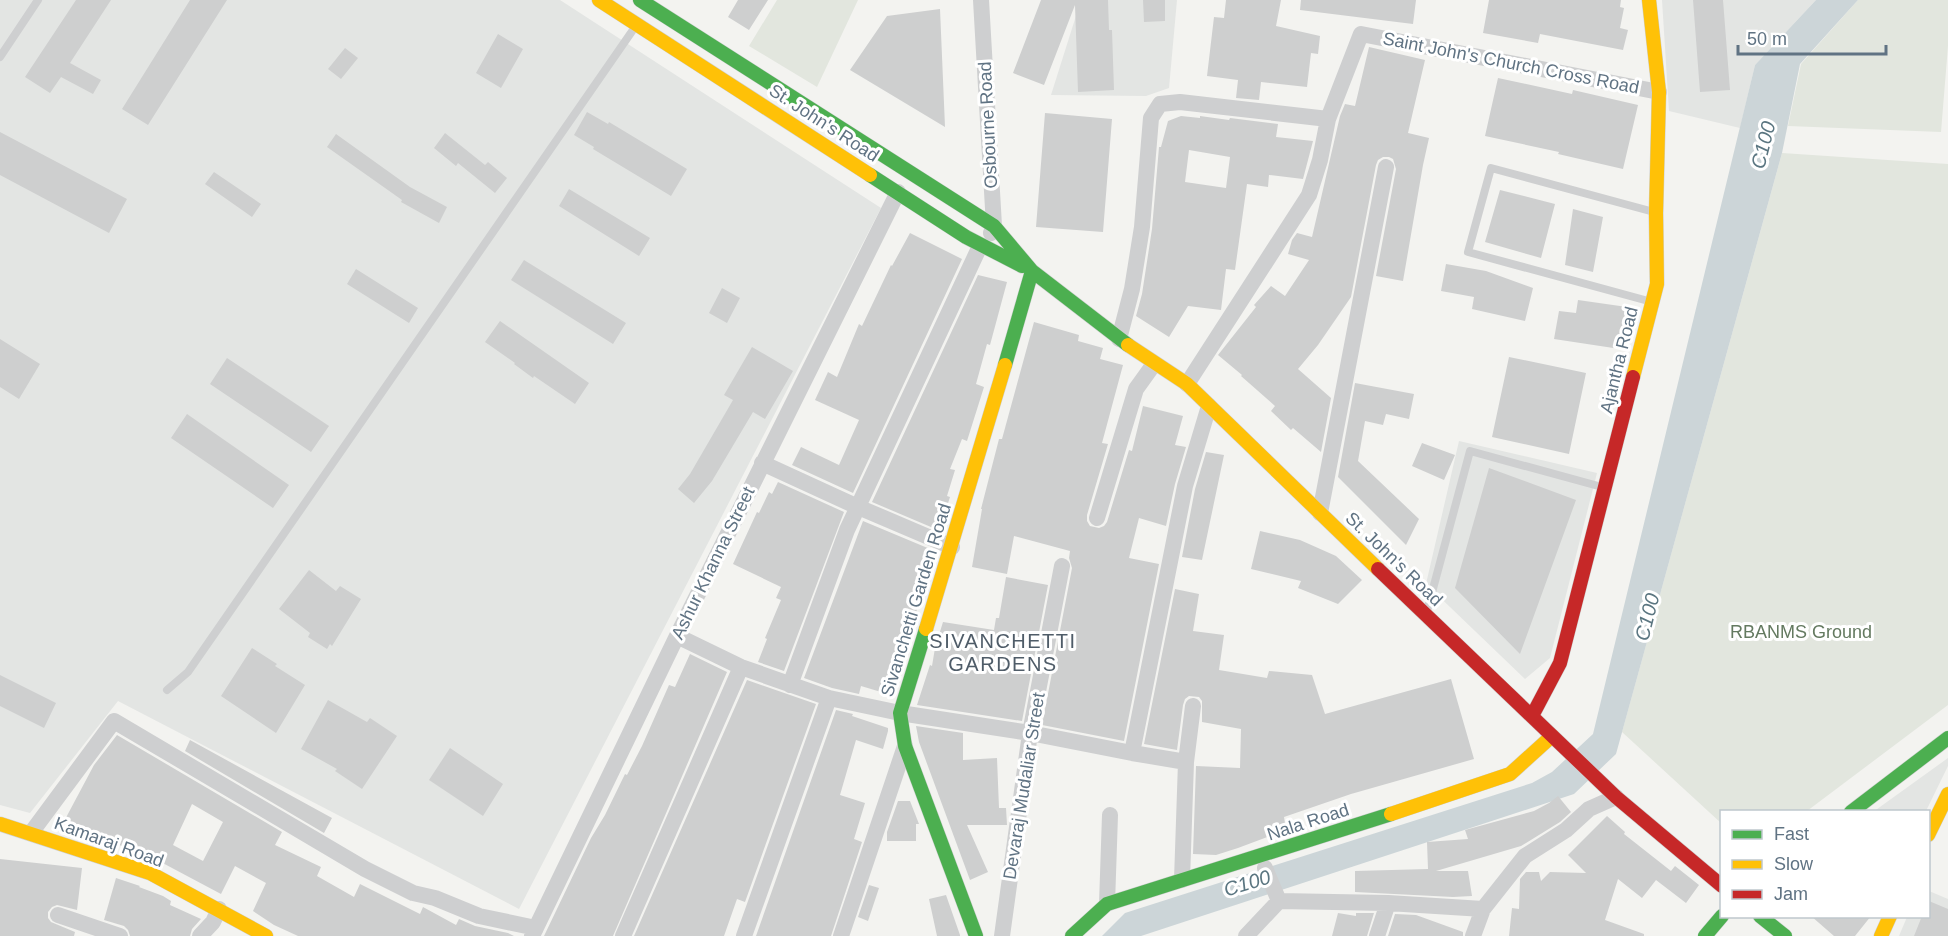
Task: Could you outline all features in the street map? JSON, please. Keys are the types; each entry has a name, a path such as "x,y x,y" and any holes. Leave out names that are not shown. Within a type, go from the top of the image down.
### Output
{"street":[{"name":"St. John's Road","path":"599,0 982,247 1032,271"},
{"name":"St. John's Road","path":"640,0 994,226 1032,271 1119,339 1187,384 1616,797 1720,884"},
{"name":"Osbourne Road","path":"790,685 847,530 994,226 981,0"},
{"name":"Ajantha Road","path":"1532,716 1560,663 1657,284 1659,92 1649,0"},
{"name":"Saint John's Church Cross Road","path":"1187,384 1309,195 1320,160 1328,119 1361,34 1659,92"},
{"path":"1119,339 1131,290 1142,227 1151,118 1160,104 1180,102 1328,119"},
{"path":"1320,513 1386,167"},
{"name":"Ashur Khanna Street","path":"534,932 762,463 898,192"},
{"name":"Sivanchetti Garden Road","path":"976,936 905,746 900,713 952,547 1032,271"},
{"path":"1097,518 1136,389 1154,364"},
{"path":"1132,753 1185,486 1209,406"},
{"path":"762,463 952,547"},
{"name":"Devaraj Mudaliar Street","path":"1002,936 1030,733 1062,567"},
{"path":"677,636 741,667 829,698 900,713 1030,733 1186,762"},
{"path":"623,936 741,667"},
{"path":"744,936 829,698"},
{"path":"1182,880 1186,762 1193,705"},
{"path":"31,833 114,721 365,869 413,892 435,898 479,916 534,932"},
{"name":"Nala Road","path":"1072,936 1107,904 1352,827 1510,774 1552,736"},
{"path":"1854,810 1948,738"},
{"path":"841,936 905,746"},
{"path":"1930,833 1948,794"},
{"path":"1473,936 1483,909 1524,856 1566,830 1589,809 1616,797"},
{"path":"1107,904 1110,814"},
{"name":"Kamaraj Road","path":"0,824 150,873 266,936"},
{"path":"1265,868 1277,897"},
{"path":"1277,897 1483,909"},
{"path":"1246,936 1277,897"},
{"path":"1377,936 1388,903"},
{"path":"200,936 213,922 219,909"},
{"path":"58,915 120,936"},
{"path":"1705,936 1720,918"},
{"path":"1762,918 1785,936"},
{"path":"1881,936 1889,918"}],"lane":[{"path":"0,57 38,0"},
{"path":"167,690 188,672 637,24"},
{"path":"1652,302 1468,252 1491,168 1656,213"},
{"path":"1426,615 1470,451 1605,488"}],"shaded area":[{"path":"0,0 560,0 881,208 519,909 118,701 30,813 0,805"},
{"path":"1081,0 1177,0 1169,88 1146,96 1051,95"},
{"path":"1662,0 1816,0 1755,65 1740,128 1669,111"},
{"path":"1459,441 1597,473 1550,658 1525,679 1426,584"},
{"path":"1948,758 1948,766 1926,810 1876,810"},
{"path":"1930,891 1948,899 1948,936 1899,936 1907,918 1930,918"}],"green space":[{"path":"777,0 858,0 817,87 749,46"},
{"path":"1858,0 1948,0 1948,46 1941,132 1788,126 1801,64"},
{"name":"RBANMS Ground","path":"1782,153 1948,164 1948,705 1808,810 1720,810 1720,822 1622,732"}],"water":[{"name":"C100","path":"1816,0 1858,0 1800,64 1782,153 1616,754 1574,794 1141,936 1102,936 1125,913 1532,783 1552,772 1593,734 1755,65"}],"building":[{"path":"76,0 111,0 70,63 101,80 93,94 61,77 50,93 25,77"},
{"path":"190,0 227,0 148,125 122,109"},
{"path":"738,0 768,0 749,30 728,17"},
{"path":"1041,0 1108,0 1109,30 1112,30 1114,90 1078,92 1075,5 1044,85 1013,73"},
{"path":"1143,0 1165,0 1165,21 1144,22"},
{"path":"1226,0 1281,0 1276,26 1320,36 1318,54 1311,53 1307,87 1261,82 1259,100 1236,98 1238,80 1207,76 1214,17 1224,18"},
{"path":"1301,0 1416,0 1413,24 1300,10"},
{"path":"1489,0 1621,0 1620,7 1624,8 1620,28 1628,30 1623,50 1540,34 1538,43 1483,33"},
{"path":"1693,0 1723,0 1730,90 1700,92"},
{"path":"940,9 945,127 850,70 887,16"},
{"path":"498,34 523,49 501,88 476,73"},
{"path":"1369,47 1425,60 1408,133 1429,138 1403,281 1376,276 1396,169 1393,159 1383,157 1376,165 1351,297 1318,345 1298,369 1331,398 1321,452 1293,428 1291,430 1271,411 1275,406 1218,355 1256,307 1254,305 1271,286 1285,296 1309,260 1288,254 1292,240 1297,233 1312,237 1340,116 1345,104 1355,106"},
{"path":"345,48 358,58 341,79 328,69"},
{"path":"1498,78 1572,94 1573,90 1638,105 1623,169 1485,136"},
{"path":"587,112 608,124 609,122 687,169 671,196 574,135"},
{"path":"1045,113 1112,119 1103,232 1036,227"},
{"path":"1181,116 1200,118 1200,116 1278,124 1276,137 1313,141 1303,179 1269,175 1268,187 1247,184 1235,270 1226,269 1221,310 1188,306 1169,337 1136,316 1142,294 1152,229 1159,147 1161,147 1168,121","holes":["1189,150 1230,157 1226,188 1185,182"]},
{"path":"0,132 127,199 109,233 0,175"},
{"path":"445,133 485,165 488,162 507,178 495,193 458,163 456,166 434,148"},
{"path":"336,134 410,187 447,207 439,223 401,202 402,200 327,147"},
{"path":"214,172 261,204 252,217 205,184"},
{"path":"569,189 650,238 639,256 559,206"},
{"path":"1500,190 1555,204 1541,258 1485,242"},
{"path":"1573,209 1603,217 1593,272 1565,265"},
{"path":"910,233 962,259 853,493 792,465 801,447 839,465 859,420 815,400 828,372 837,377 859,324 862,326 891,265"},
{"path":"524,260 626,323 613,344 511,280"},
{"path":"1446,264 1486,271 1533,288 1525,321 1472,309 1474,297 1441,291"},
{"path":"356,269 418,308 409,323 347,284"},
{"path":"978,275 1007,282 990,345 987,344 976,384 984,387 967,441 962,439 950,469 955,470 947,496 950,497 938,530 872,502"},
{"path":"722,288 740,298 727,323 709,313"},
{"path":"1578,300 1627,307 1620,349 1554,339 1559,311 1576,313"},
{"path":"500,321 589,383 575,404 534,376 533,378 485,342"},
{"path":"1034,322 1079,335 1078,341 1103,348 1100,359 1123,365 1102,443 1108,444 1087,515 1090,526 1099,528 1107,522 1129,450 1132,451 1143,406 1183,416 1175,445 1186,447 1166,526 1139,518 1129,558 1159,564 1124,741 1042,725 1072,568 1069,558 1070,551 1014,536 1007,574 972,567 981,509"},
{"path":"0,339 40,364 19,399 0,387"},
{"path":"752,347 793,371 765,419 753,412 712,481 694,503 678,489 690,474 733,400 724,395"},
{"path":"1509,357 1586,373 1569,454 1492,437"},
{"path":"227,358 329,426 311,452 210,384"},
{"path":"1355,383 1414,394 1409,419 1386,414 1383,425 1365,421 1358,461 1419,519 1406,545 1338,477"},
{"path":"187,414 289,485 273,508 171,438"},
{"path":"1422,443 1455,455 1444,480 1412,466"},
{"path":"1206,452 1224,455 1202,560 1182,557 1195,489"},
{"path":"1489,468 1576,500 1520,654 1455,588"},
{"path":"778,482 844,512 784,671 758,662 781,600 776,598 781,587 733,564 757,512 759,513 769,492 772,494"},
{"path":"863,521 930,549 922,572 928,574 911,629 909,628 891,695 861,686 859,694 804,678"},
{"path":"1260,531 1300,540 1336,556 1362,580 1338,604 1298,588 1301,581 1251,569"},
{"path":"309,570 336,591 340,586 361,599 332,646 330,644 327,649 308,637 310,633 279,609"},
{"path":"1006,577 1048,585 1022,721 917,705 930,665 932,666 943,622 994,630 996,618 999,618"},
{"path":"1175,589 1199,594 1193,631 1224,635 1219,670 1267,678 1269,671 1312,675 1325,714 1451,679 1474,759 1351,794 1284,817 1286,830 1238,848 1216,855 1193,854 1196,766 1240,768 1241,729 1202,722 1202,701 1199,697 1189,696 1183,705 1177,750 1144,744"},
{"path":"252,648 305,685 276,733 221,696"},
{"path":"690,654 727,672 613,936 544,936 591,838 642,746 669,685 675,687"},
{"path":"0,675 56,703 44,728 0,706"},
{"path":"747,680 816,704 745,902 737,899 724,936 634,936"},
{"path":"328,700 367,722 370,718 397,736 362,789 335,771 337,769 301,749"},
{"path":"836,710 888,728 888,731 883,749 856,740 840,795 865,803 854,839 862,842 831,936 756,936"},
{"path":"916,726 963,733 963,760 997,758 999,808 1006,808 1007,825 967,825 988,872 970,880 919,742"},
{"path":"117,735 282,832 275,845 321,867 317,876 354,897 360,884 420,914 423,907 456,925 459,919 475,926 514,936 298,936 274,925 253,911 266,883 235,866 221,894 157,860 137,854 98,834 95,840 61,827 94,765","holes":["192,804 223,822 203,861 173,845"]},
{"path":"190,740 332,818 324,833 185,751"},
{"path":"450,748 503,784 483,816 429,780"},
{"path":"1558,796 1571,812 1560,822 1521,846 1436,871 1468,871 1472,896 1355,892 1355,871 1428,869 1427,842 1468,839 1465,830 1534,811"},
{"path":"898,801 910,801 919,824 916,824 916,841 887,841 887,832"},
{"path":"1607,816 1625,832 1624,834 1671,871 1675,866 1699,885 1686,903 1656,880 1642,898 1618,879 1605,920 1644,934 1644,936 1509,936 1512,908 1519,909 1520,879 1526,872 1539,872 1541,881 1550,872 1586,873 1568,855"},
{"path":"0,859 82,868 77,910 57,905 48,912 51,922 75,932 74,936 0,936"},
{"path":"116,878 163,896 171,901 170,905 201,919 192,929 190,936 130,936 124,926 104,920"},
{"path":"869,885 879,888 868,921 858,917"},
{"path":"946,895 960,936 937,936 929,899"},
{"path":"1930,901 1948,909 1948,936 1914,936 1921,918 1930,918"},
{"path":"1338,913 1356,916 1356,913 1374,913 1367,936 1332,936"},
{"path":"1395,914 1416,915 1463,932 1463,936 1388,936"},
{"path":"1813,918 1869,918 1855,936 1834,936"}],"traffic: fast":[{"path":"640,0 994,226 1032,271 1128,345"},
{"path":"870,175 966,237 1022,266"},
{"path":"1005,365 1032,271"},
{"path":"926,629 900,713 905,746 976,936"},
{"path":"1854,810 1948,738"},
{"path":"1072,936 1107,904 1391,814"},
{"path":"1705,936 1720,918"},
{"path":"1762,918 1785,936"}],"traffic: slow":[{"path":"599,0 870,175"},
{"path":"1633,377 1657,284 1659,92 1649,0"},
{"path":"1128,345 1187,384 1378,569"},
{"path":"926,629 1005,365"},
{"path":"1391,814 1510,774 1552,736"},
{"path":"1930,831 1948,794"},
{"path":"0,824 150,873 266,936"},
{"path":"1881,936 1889,918"}],"traffic: jam":[{"path":"1532,716 1560,663 1633,377"},
{"path":"1378,569 1616,797 1720,884"}],"district":[{"name":"SIVANCHETTI GARDENS","path":"1003,652"}]}
